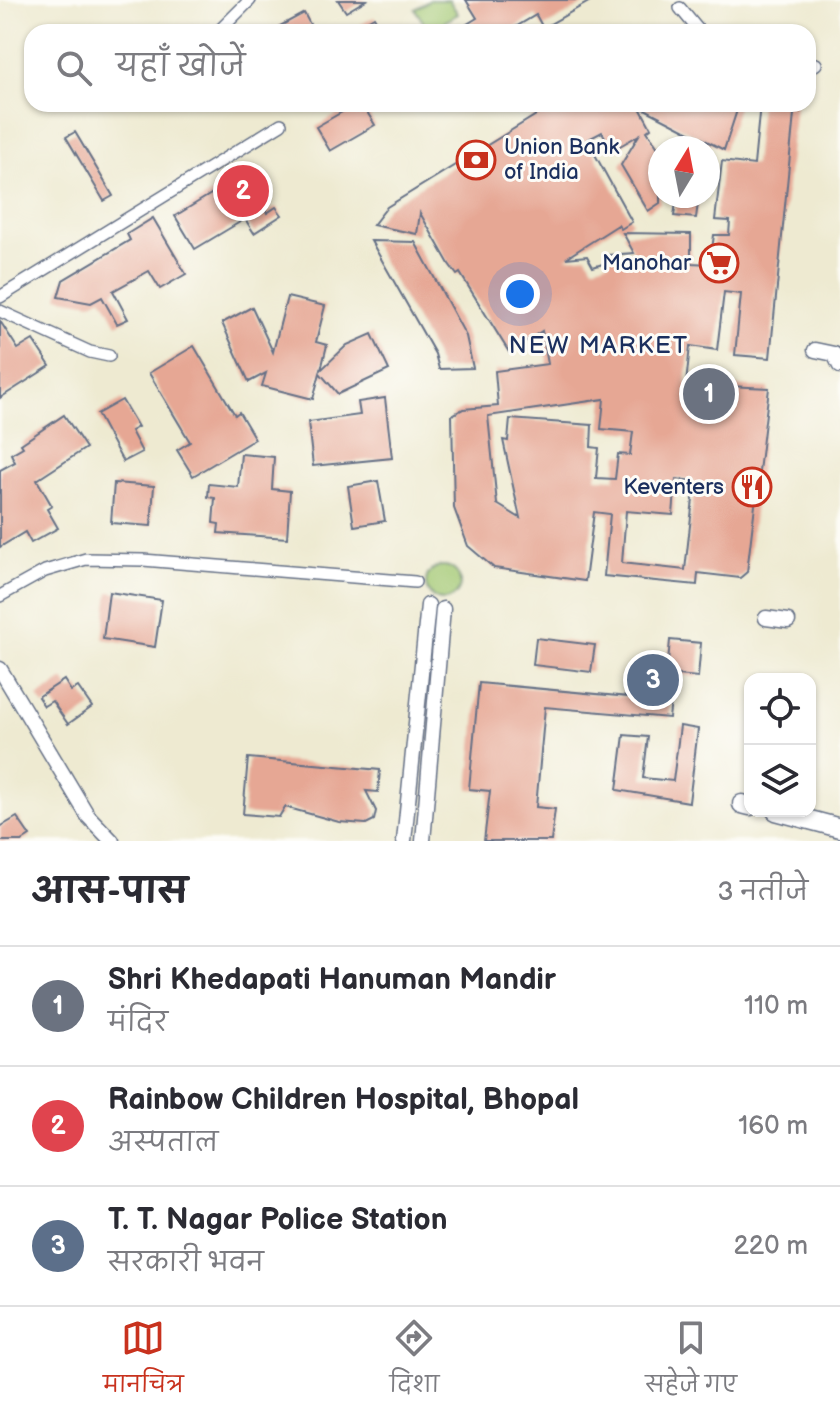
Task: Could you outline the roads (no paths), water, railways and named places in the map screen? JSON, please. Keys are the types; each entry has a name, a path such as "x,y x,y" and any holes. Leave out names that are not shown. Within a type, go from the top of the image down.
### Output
{"main road":[{"path":"816,814 836,827"},
{"path":"798,817 836,827"}],"street":[{"path":"226,24 250,0"},
{"path":"680,8 693,24"},
{"path":"0,297 281,124"},
{"path":"0,311 90,352 109,356"},
{"path":"815,350 838,357"},
{"path":"0,596 45,571 86,559 158,561 415,582"},
{"path":"404,841 428,605"},
{"path":"423,841 443,609"},
{"path":"766,618 788,621"},
{"path":"0,669 88,816 112,841"}],"place":[{"name":"Union Bank of India","path":"476,160"},
{"name":"Rainbow Children Hospital, Bhopal","path":"243,191"},
{"name":"Manohar","path":"719,263"},
{"name":"Shri Khedapati Hanuman Mandir","path":"709,394"},
{"name":"Keventers","path":"752,487"},
{"name":"T. T. Nagar Police Station","path":"653,680"}],"district":[{"name":"NEW MARKET","path":"599,345"}]}
